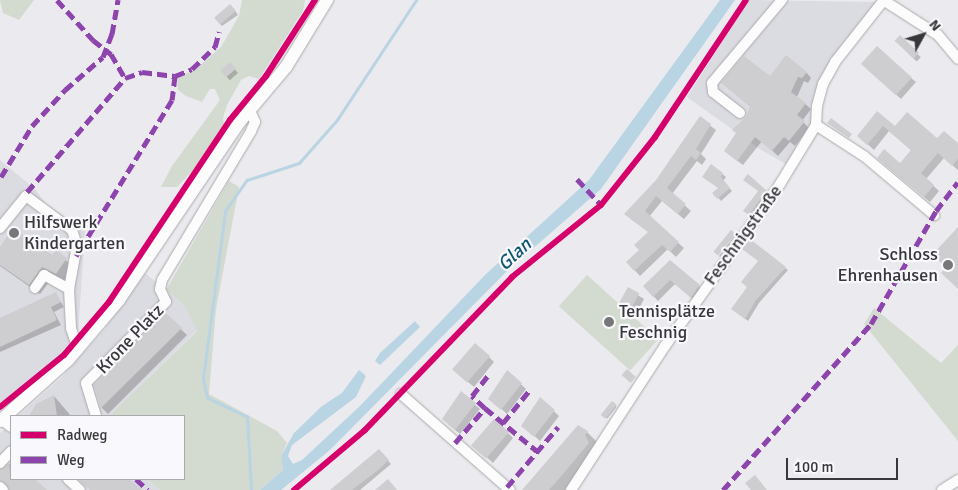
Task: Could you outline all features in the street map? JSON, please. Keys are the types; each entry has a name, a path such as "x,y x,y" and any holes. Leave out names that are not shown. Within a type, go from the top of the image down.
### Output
{"main road":[{"path":"3,421 78,350 119,300 250,111 286,67 327,0"}],"street":[{"path":"740,113 713,92 712,83 782,0"},
{"path":"883,0 938,35 958,58"},
{"name":"Feschnigstraße","path":"570,490 665,346 780,184 816,124 817,106 823,84 835,62 883,0"},
{"name":"Krone Platz","path":"96,415 86,383 166,302 160,289 162,280 252,130 255,122 250,111"},
{"path":"816,124 864,156 934,215"},
{"path":"0,228 26,196 72,230 77,245 69,289 71,328 78,350"},
{"path":"35,288 44,275 69,289"},
{"path":"401,394 510,490"},
{"path":"0,463 10,452"},
{"path":"69,480 80,490"},
{"path":"942,490 958,480"},
{"path":"0,487 3,490"}],"shaded area":[{"path":"0,0 34,0 19,20 3,13"},
{"path":"242,0 305,0 303,11 259,79 249,76 241,80 227,105 223,118 224,124 198,165 177,187 161,187 172,166 220,100 215,89 210,89 202,102 186,96 178,90 177,78 196,69 221,47 239,16"},
{"path":"749,0 880,2 834,61 813,125 786,164 761,150 687,97"},
{"path":"0,160 35,189 46,204 85,231 78,334 63,353 0,407"},
{"path":"229,181 239,187 216,309 209,394 277,431 287,443 281,456 283,470 260,490 160,490 149,480 185,480 185,415 113,415 112,413 197,331 184,305 166,290"},
{"path":"145,273 184,305 197,330 112,413 113,415 19,415 60,379 104,330"},
{"name":"Tennisplätze Feschnig","path":"587,275 658,339 630,370 559,306"},
{"path":"874,308 941,363 958,345 958,441 864,324"},
{"path":"10,424 10,480 149,480 160,490 0,490 0,433"}],"water":[{"name":"Glan","path":"720,0 735,0 601,189 506,272 330,450 281,490 260,490 283,470 281,456 294,433 322,406 342,393 359,370 366,376 356,397 292,445 288,456 293,464 302,460 360,406 485,275 589,180"},
{"path":"415,321 420,327 380,365 375,361 380,353"}],"building":[{"path":"230,4 236,11 220,25 214,18"},
{"path":"900,35 919,53 914,59 895,41"},
{"path":"877,46 912,77 896,95 861,64"},
{"path":"786,55 807,72 802,78 798,77 791,92 806,103 797,115 805,121 789,141 784,137 772,151 755,137 737,161 724,151 736,133 732,130 746,117 750,106 721,83 744,56 770,76"},
{"path":"230,62 236,69 226,77 220,71"},
{"path":"877,111 895,126 907,112 937,138 944,131 958,143 958,159 952,166 938,153 921,173 934,185 924,197 877,158 884,149 900,163 911,150 883,126 867,145 857,136"},
{"path":"700,116 711,124 696,149 701,153 696,160 691,156 667,188 686,204 678,214 656,196 645,211 679,242 670,252 662,245 634,271 626,262 639,250 634,245 648,232 624,214 656,180"},
{"path":"831,118 852,134 849,138 827,123"},
{"path":"711,164 723,173 721,177 730,188 717,199 712,193 718,188 702,177"},
{"path":"748,174 767,191 749,215 743,211 758,191 743,180"},
{"name":"Schloss Ehrenhausen","path":"958,227 958,289 941,273 946,267 932,255"},
{"path":"13,228 52,255 56,250 67,258 56,274 42,267 29,285 0,265 0,247"},
{"path":"731,230 736,234 718,256 713,252"},
{"path":"750,239 786,267 756,300 745,319 731,309 747,287 741,282 758,261 742,249"},
{"path":"670,260 700,285 691,298 670,280 653,297 643,286"},
{"path":"628,287 639,293 630,311 618,304"},
{"path":"56,292 61,302 51,307 57,320 0,347 0,318"},
{"path":"165,312 182,328 101,408 94,385"},
{"path":"475,343 490,356 467,383 452,369"},
{"path":"627,369 636,377 631,383 622,375"},
{"path":"507,370 522,383 501,410 488,399"},
{"path":"461,391 476,403 455,430 442,419"},
{"path":"54,395 57,415 30,415 36,404"},
{"path":"540,397 555,410 534,437 521,426"},
{"path":"612,401 617,405 605,419 601,415"},
{"path":"494,419 509,432 486,459 471,445"},
{"path":"578,425 588,431 585,435 589,443 563,474 549,490 522,490"},
{"path":"379,449 389,460 377,471 352,490 330,490"},
{"path":"9,463 10,480 36,480 47,490 10,490 0,480 0,470"},
{"path":"755,475 767,490 751,490 745,483"},
{"path":"388,479 397,490 375,490"},
{"path":"79,480 130,480 142,490 90,490"}],"waterway":[{"path":"251,490 247,417 207,398 203,379 225,211 247,180 299,163 337,120 416,0"}],"marked path":[{"path":"57,0 93,40 111,54 125,78"},
{"path":"1,177 32,126 65,90 103,57 112,34 118,0"},
{"path":"175,76 192,69 215,47 219,32"},
{"path":"27,192 125,78 142,72 175,76 172,100 76,256"},
{"path":"577,179 601,205"},
{"path":"723,490 871,324 936,211 958,182"},
{"path":"485,408 472,396 490,373"},
{"path":"503,423 529,391"},
{"path":"455,443 485,408 537,451"},
{"path":"507,487 558,427"},
{"path":"137,480 148,490"}],"cycle path":[{"path":"0,407 64,355 109,302 230,120 266,76 315,0"},
{"path":"294,490 365,430 512,277 601,205 655,137 746,0"}],"place":[{"name":"Hilfswerk Kindergarten","path":"14,233"},
{"name":"Schloss Ehrenhausen","path":"948,265"},
{"name":"Tennisplätze Feschnig","path":"609,322"}]}
